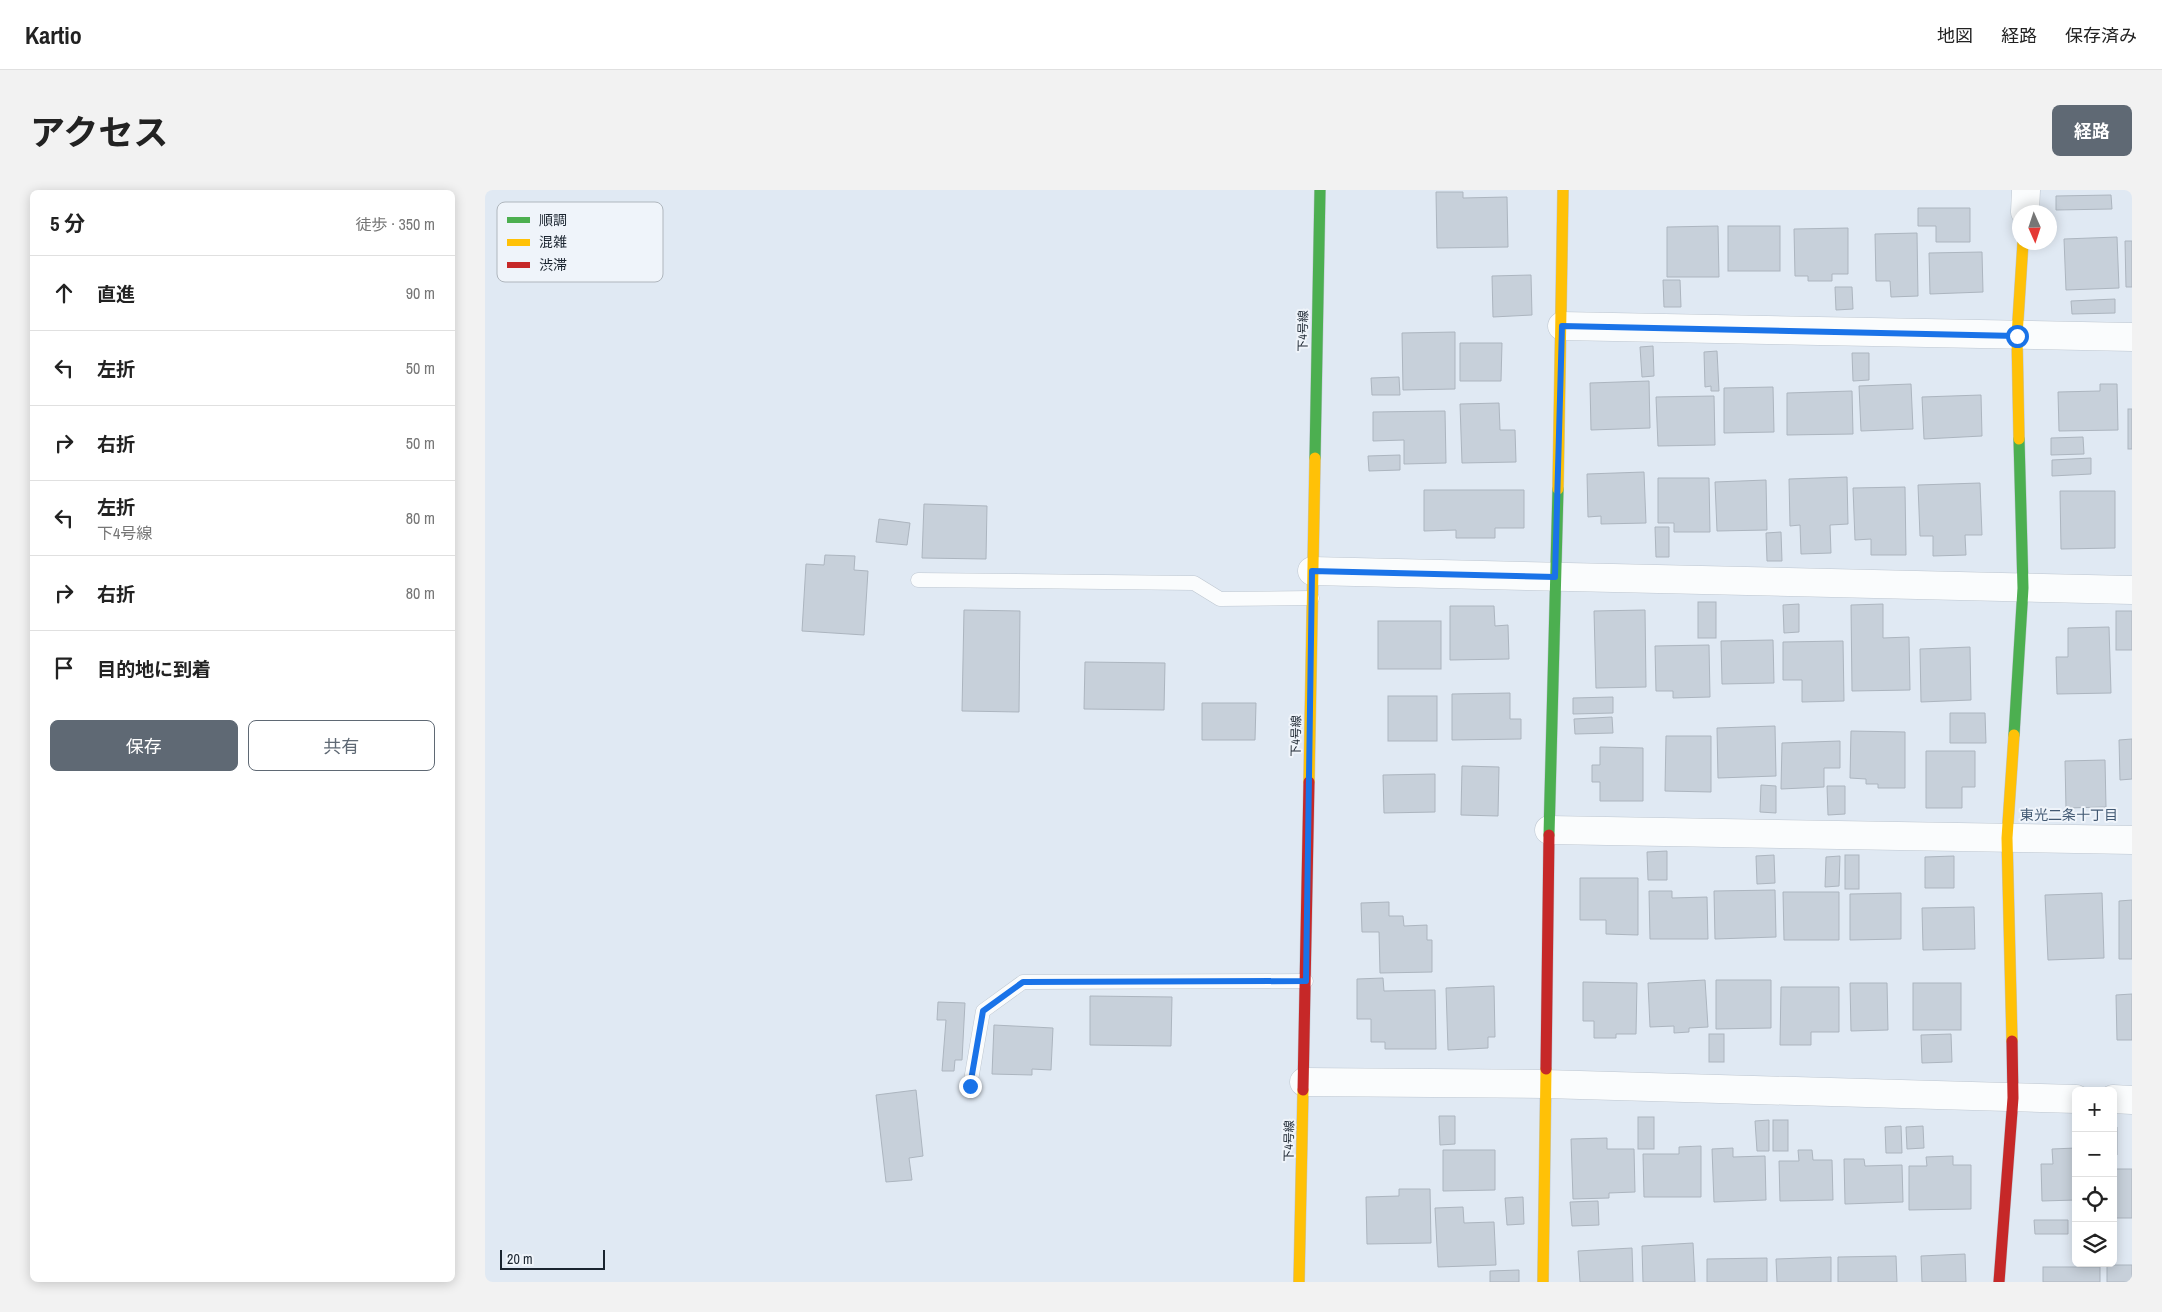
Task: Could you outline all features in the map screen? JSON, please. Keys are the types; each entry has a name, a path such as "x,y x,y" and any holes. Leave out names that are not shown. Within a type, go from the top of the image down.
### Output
{"street":[{"name":"下4号線","path":"1299,1282 1305,1082 1320,190"},
{"path":"1543,1282 1549,830 1562,326 1563,190"},
{"path":"2026,205 2027,190"},
{"path":"1999,1282 2013,1098 2007,838 2023,588 2017,336 2022,250"},
{"path":"1562,326 2132,337"},
{"path":"1312,584 1555,577 2132,590"},
{"path":"1549,830 2132,840"},
{"path":"1305,1082 1545,1084 2072,1099"},
{"path":"2117,1099 2132,1100"}],"lane":[{"path":"919,580 1194,583 1220,599 1312,584"},
{"path":"970,1086 983,1011 1023,982 1306,981"}],"building":[{"path":"1436,192 1463,192 1463,198 1507,197 1508,247 1437,248"},
{"path":"2111,195 2112,209 2057,210 2056,196"},
{"path":"1918,208 1970,208 1970,242 1936,242 1936,226 1918,226"},
{"path":"1718,226 1719,277 1667,277 1667,227"},
{"path":"1728,226 1780,226 1780,271 1728,271"},
{"path":"1848,228 1848,274 1832,274 1832,281 1808,281 1808,276 1795,276 1794,229"},
{"path":"1917,233 1918,296 1891,297 1890,281 1876,281 1875,234"},
{"path":"2117,237 2119,288 2066,290 2064,239"},
{"path":"2125,241 2132,241 2132,287 2126,287"},
{"path":"1982,252 1983,292 1930,294 1929,253"},
{"path":"1531,275 1532,315 1493,317 1492,276"},
{"path":"1663,280 1680,280 1681,307 1664,307"},
{"path":"1835,287 1852,287 1853,309 1836,310"},
{"path":"2115,299 2115,313 2072,314 2071,301"},
{"path":"1455,332 1455,389 1403,390 1402,333"},
{"path":"1460,343 1502,343 1501,381 1460,381"},
{"path":"1653,346 1654,376 1642,377 1640,347"},
{"path":"1717,351 1719,391 1711,391 1711,386 1705,387 1704,352"},
{"path":"1852,353 1869,353 1869,380 1853,381"},
{"path":"1399,377 1400,395 1372,395 1371,378"},
{"path":"1649,381 1650,428 1591,430 1590,383"},
{"path":"1911,384 1913,429 1861,431 1859,386"},
{"path":"2100,384 2117,384 2118,430 2059,431 2058,392 2100,391"},
{"path":"1773,387 1774,432 1724,433 1724,388"},
{"path":"1852,391 1853,434 1787,435 1787,393"},
{"path":"1981,395 1982,436 1924,439 1922,397"},
{"path":"1714,396 1715,445 1658,446 1656,397"},
{"path":"1499,403 1500,430 1515,430 1516,462 1462,463 1460,404"},
{"path":"2128,409 2132,409 2132,449 2128,449"},
{"path":"1445,411 1446,463 1404,464 1404,440 1373,441 1373,412"},
{"path":"2083,437 2084,454 2051,455 2051,438"},
{"path":"1400,455 1400,470 1369,471 1368,456"},
{"path":"2091,458 2091,474 2052,476 2052,460"},
{"path":"1644,472 1646,523 1601,524 1601,516 1588,517 1587,474"},
{"path":"1847,477 1848,524 1830,525 1831,553 1801,554 1800,525 1790,526 1789,479"},
{"path":"1658,478 1709,478 1710,532 1674,532 1674,523 1658,523"},
{"path":"1766,480 1767,530 1717,531 1715,482"},
{"path":"1980,483 1982,535 1965,535 1966,555 1933,556 1933,536 1920,536 1918,485"},
{"path":"1905,487 1906,555 1871,555 1871,539 1855,540 1853,488"},
{"path":"1424,490 1524,490 1524,528 1495,528 1495,538 1456,538 1456,530 1424,531"},
{"path":"2060,491 2115,491 2115,548 2061,549"},
{"path":"924,504 987,506 986,559 922,558"},
{"path":"879,519 910,523 907,545 876,542"},
{"path":"1655,527 1669,527 1669,557 1656,557"},
{"path":"1781,532 1782,561 1767,561 1766,533"},
{"path":"825,555 855,556 854,570 868,571 864,635 802,631 806,564 824,565"},
{"path":"1698,602 1716,602 1716,638 1698,638"},
{"path":"1799,604 1799,632 1784,633 1783,605"},
{"path":"1883,604 1883,638 1909,637 1910,690 1852,691 1851,605"},
{"path":"1450,606 1494,606 1495,626 1508,625 1509,659 1450,660"},
{"path":"964,610 1020,611 1019,712 962,711"},
{"path":"1645,610 1646,687 1596,688 1594,611"},
{"path":"2116,611 2132,611 2132,650 2116,650"},
{"path":"1378,621 1441,621 1441,669 1378,669"},
{"path":"2109,627 2111,693 2057,694 2056,657 2068,657 2068,628"},
{"path":"1773,640 1774,683 1722,684 1721,641"},
{"path":"1843,641 1844,701 1802,702 1802,680 1783,680 1783,642"},
{"path":"1709,645 1710,697 1673,698 1673,691 1656,691 1655,646"},
{"path":"1970,647 1971,700 1921,702 1920,649"},
{"path":"1085,662 1165,663 1164,710 1084,709"},
{"path":"1510,693 1510,719 1521,719 1521,739 1452,740 1452,694"},
{"path":"1388,696 1437,696 1437,741 1388,741"},
{"path":"1613,697 1613,713 1573,714 1573,698"},
{"path":"1202,703 1256,703 1255,740 1202,740"},
{"path":"1950,713 1985,713 1986,743 1950,743"},
{"path":"1612,717 1613,733 1575,734 1574,719"},
{"path":"1775,726 1776,776 1718,778 1717,728"},
{"path":"1851,731 1905,732 1905,788 1878,788 1878,784 1866,784 1866,779 1850,778"},
{"path":"1666,736 1711,736 1711,792 1665,791"},
{"path":"2132,739 2132,779 2120,780 2119,740"},
{"path":"1840,741 1840,768 1824,768 1824,787 1781,789 1782,743"},
{"path":"1600,747 1643,748 1643,801 1600,801 1600,782 1592,782 1592,765 1600,765"},
{"path":"1926,751 1975,751 1975,787 1962,787 1962,808 1926,808"},
{"path":"2105,760 2106,807 2066,808 2065,761"},
{"path":"1462,766 1499,767 1498,816 1461,815"},
{"path":"1435,774 1435,812 1384,813 1383,775"},
{"path":"1761,785 1776,786 1776,813 1760,812"},
{"path":"1827,786 1845,786 1845,814 1828,815"},
{"path":"1667,851 1667,880 1648,880 1647,852"},
{"path":"1774,855 1775,883 1757,884 1756,856"},
{"path":"1845,855 1859,855 1859,889 1845,889"},
{"path":"1840,856 1839,886 1825,887 1826,857"},
{"path":"1954,856 1954,888 1925,888 1925,857"},
{"path":"1580,878 1638,878 1638,935 1606,934 1606,920 1580,920"},
{"path":"1775,890 1776,937 1715,939 1714,891"},
{"path":"1649,891 1672,891 1672,898 1707,897 1708,939 1650,939"},
{"path":"1783,892 1839,892 1839,940 1784,940"},
{"path":"1901,893 1901,939 1850,940 1850,894"},
{"path":"2102,893 2104,958 2048,960 2045,895"},
{"path":"2132,900 2132,959 2119,959 2119,901"},
{"path":"1389,902 1389,916 1403,916 1404,926 1427,925 1427,940 1432,940 1432,972 1380,973 1379,932 1362,932 1361,903"},
{"path":"1974,907 1975,949 1923,950 1922,908"},
{"path":"1383,978 1384,991 1435,990 1436,1049 1385,1049 1385,1042 1371,1042 1371,1019 1357,1019 1357,979"},
{"path":"1705,980 1708,1027 1689,1028 1689,1032 1674,1033 1674,1026 1650,1027 1648,983"},
{"path":"1716,980 1771,980 1771,1028 1716,1029"},
{"path":"1583,982 1637,983 1636,1034 1616,1034 1616,1038 1594,1038 1594,1021 1583,1021"},
{"path":"1850,983 1887,983 1888,1030 1851,1031"},
{"path":"1913,983 1961,983 1961,1030 1913,1030"},
{"path":"1494,986 1495,1037 1488,1037 1488,1048 1448,1050 1446,988"},
{"path":"1781,987 1839,987 1839,1032 1811,1032 1811,1045 1780,1045"},
{"path":"2132,994 2132,1040 2117,1040 2116,995"},
{"path":"1090,996 1172,997 1171,1046 1090,1045"},
{"path":"938,1002 965,1003 962,1060 955,1060 954,1071 942,1071 946,1020 937,1020"},
{"path":"994,1025 1053,1028 1051,1070 1032,1069 1032,1075 992,1074"},
{"path":"1709,1034 1724,1034 1724,1062 1709,1062"},
{"path":"1951,1034 1952,1062 1922,1063 1921,1035"},
{"path":"916,1090 923,1156 909,1158 912,1180 886,1182 876,1095"},
{"path":"1439,1116 1455,1116 1455,1144 1440,1145"},
{"path":"1638,1117 1654,1117 1654,1149 1638,1149"},
{"path":"1769,1120 1769,1151 1757,1151 1755,1121"},
{"path":"1773,1120 1788,1120 1788,1151 1773,1151"},
{"path":"1901,1126 1902,1153 1886,1153 1885,1127"},
{"path":"1923,1126 1924,1148 1907,1149 1906,1127"},
{"path":"1607,1138 1607,1149 1634,1149 1635,1192 1609,1193 1609,1198 1573,1199 1571,1139"},
{"path":"1701,1146 1701,1197 1644,1197 1643,1154 1679,1154 1679,1147"},
{"path":"1733,1148 1733,1157 1765,1156 1766,1200 1714,1202 1712,1149"},
{"path":"2072,1148 2072,1200 2042,1201 2041,1164 2053,1164 2052,1149"},
{"path":"1443,1150 1495,1150 1495,1190 1443,1191"},
{"path":"1798,1150 1812,1150 1813,1160 1832,1160 1833,1200 1780,1201 1779,1161 1799,1161"},
{"path":"1953,1156 1953,1165 1971,1165 1971,1209 1909,1210 1909,1166 1927,1166 1926,1157"},
{"path":"1844,1159 1864,1159 1865,1166 1902,1165 1903,1202 1845,1204"},
{"path":"2117,1169 2132,1169 2132,1218 2117,1218"},
{"path":"1399,1189 1430,1189 1431,1243 1367,1244 1366,1197 1399,1196"},
{"path":"1523,1197 1524,1224 1507,1225 1505,1198"},
{"path":"1598,1201 1599,1225 1572,1226 1570,1202"},
{"path":"1463,1207 1464,1223 1494,1222 1496,1265 1438,1267 1435,1208"},
{"path":"2034,1220 2068,1220 2068,1234 2035,1234"},
{"path":"1693,1243 1695,1282 1643,1282 1642,1246"},
{"path":"1632,1248 1633,1282 1580,1282 1578,1251"},
{"path":"1965,1254 1966,1282 1922,1282 1921,1256"},
{"path":"1896,1256 1897,1282 1838,1282 1838,1257"},
{"path":"1831,1257 1831,1282 1777,1282 1776,1259"},
{"path":"1767,1258 1767,1282 1707,1282 1707,1259"},
{"path":"2132,1265 2132,1282 2107,1282 2107,1267"},
{"path":"2043,1267 2100,1267 2100,1282 2043,1282"},
{"path":"1519,1270 1519,1282 1490,1282 1490,1271"}],"traffic: fast":[{"path":"1315,458 1320,190"},
{"path":"2014,735 2023,588 2019,439"},
{"path":"1549,835 1558,489"}],"traffic: slow":[{"path":"1558,489 1563,190"},
{"path":"2019,439 2017,336 2022,250"},
{"path":"1309,782 1315,458"},
{"path":"2012,1041 2007,838 2014,735"},
{"path":"1543,1282 1546,1069"},
{"path":"1299,1282 1303,1090"}],"traffic: jam":[{"path":"1303,1090 1309,782"},
{"path":"1546,1069 1549,835"},
{"path":"1999,1282 2013,1098 2012,1041"}],"district":[{"name":"東光二条十丁目","path":"2069,815"}],"route":[{"path":"970,1086 983,1011 1023,982 1306,981 1312,571 1555,577 1562,326 2017,336"}]}
